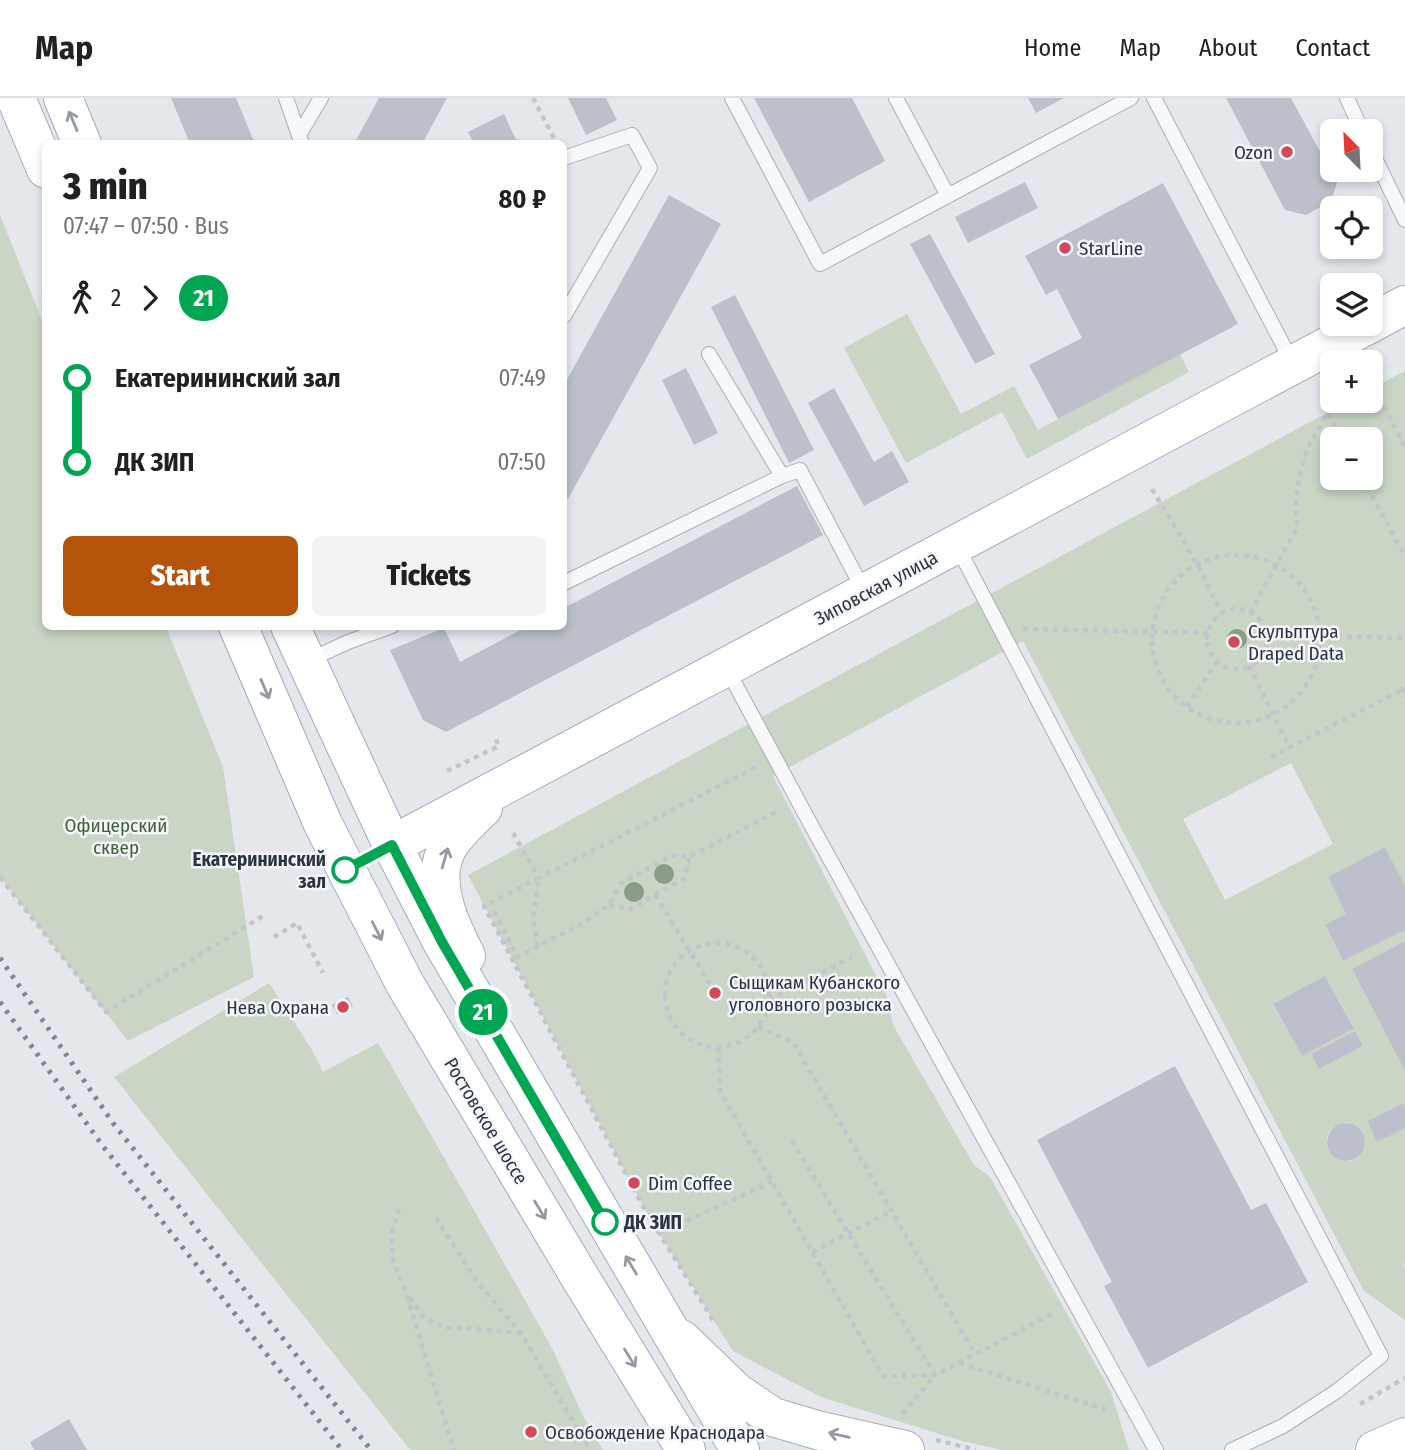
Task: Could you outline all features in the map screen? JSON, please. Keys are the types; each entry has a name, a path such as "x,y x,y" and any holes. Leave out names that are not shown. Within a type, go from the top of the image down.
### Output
{"main road":[{"path":"63,98 80,140"},
{"path":"13,101 42,161"},
{"name":"Зиповская улица","path":"345,870 1405,305"},
{"name":"Ростовское шоссе","path":"240,630 323,824 405,984 686,1450"},
{"path":"292,630 392,845 442,942 740,1450"},
{"path":"364,786 390,804 411,811 435,811 498,789"},
{"path":"498,789 448,847 442,867 441,889 452,929 500,1022 510,1058"},
{"path":"666,1324 736,1392 773,1417 817,1430 911,1435"},
{"path":"1375,1450 1405,1437"}],"lane":[{"path":"286,98 301,139"},
{"path":"301,139 321,98"},
{"path":"732,98 820,264 1131,98"},
{"path":"896,98 948,196"},
{"path":"1154,98 1294,365"},
{"path":"1346,98 1356,119"},
{"path":"567,157 632,135 650,168 567,311"},
{"path":"1383,175 1405,220"},
{"path":"709,354 782,476"},
{"path":"567,577 800,470 866,594"},
{"path":"956,545 1381,1356 1326,1398 1283,1426 1232,1450"},
{"path":"306,661 381,630"},
{"path":"727,668 1156,1450"}],"path":[{"path":"534,98 555,140"},
{"path":"1383,404 1405,447"},
{"path":"1250,613 1297,528 1296,496 1302,466 1308,447 1327,413 1335,427"},
{"path":"1152,489 1197,564 1222,614"},
{"path":"1369,490 1405,556"},
{"path":"1246,555 1278,566 1303,588 1318,622 1320,636 1317,662 1309,680 1297,696 1282,709 1263,718 1224,722 1205,717 1187,707 1173,695 1155,662 1153,624 1168,590 1197,564 1212,558 1246,555"},
{"path":"1233,610 1246,610 1250,613 1262,623 1266,635 1267,643 1263,654 1256,663 1248,666 1234,669 1223,665 1214,658 1208,648 1208,633 1212,623 1222,614 1233,610"},
{"path":"1000,629 1208,633"},
{"path":"1266,635 1405,638"},
{"path":"1187,707 1218,661"},
{"path":"1248,666 1290,748"},
{"path":"1271,757 1403,689 1405,697"},
{"path":"447,771 499,746 494,735"},
{"path":"718,1328 646,1212 484,906 764,763"},
{"path":"494,911 517,957 578,926 609,905 620,884 673,855 689,857 787,806"},
{"path":"513,833 539,878 533,918 538,946"},
{"path":"609,905 629,909 685,878 689,857"},
{"path":"0,877 107,1012 263,916"},
{"path":"654,895 710,984"},
{"path":"274,937 297,923 323,973"},
{"path":"721,944 737,948 751,956 761,968 769,1000 758,1027 748,1037 718,1048 701,1045 686,1037 674,1025 667,1010 665,994 668,977 677,962 690,951 705,945 721,944"},
{"path":"769,1000 852,957"},
{"path":"758,1027 793,1042 975,1354"},
{"path":"718,1048 720,1091 883,1376 935,1376 1075,1302"},
{"path":"792,1141 935,1376"},
{"path":"659,1233 772,1182"},
{"path":"398,1209 392,1232 393,1261 404,1287 454,1450"},
{"path":"812,1252 892,1211"},
{"path":"436,1218 478,1283 520,1333 590,1450"},
{"path":"404,1287 424,1318 434,1324 446,1328 520,1333"},
{"path":"959,1363 1141,1421"},
{"path":"935,1376 911,1435 976,1450"}],"green space":[{"name":"Офицерский сквер","path":"0,215 42,320 42,630 167,630 223,767 254,977 128,1041 0,877"},
{"path":"907,314 961,414 1014,386 1038,430 1180,354 1189,372 1027,459 1002,412 906,463 844,348"},
{"path":"1405,371 1405,886 1385,847 1328,877 1346,914 1325,926 1343,961 1405,930 1405,941 1352,969 1405,1071 1405,1107 1402,1103 1367,1121 1377,1141 1405,1128 1405,1320 1364,1291 1023,641 773,776 886,995 893,1025 974,1165 990,1177 1111,1392 1129,1450 1002,1450 962,1441 821,1397 733,1351 650,1219 468,875 1327,413 1383,413 1383,382","holes":["1291,763 1333,844 1225,900 1183,819","1325,976 1354,1027 1302,1056 1273,1005","1355,1031 1363,1046 1319,1069 1311,1054","1347,1122 1363,1133 1365,1145 1356,1159 1338,1159 1331,1152 1327,1135 1333,1127"]},
{"path":"269,983 323,1072 378,1043 553,1350 583,1416 603,1450 410,1450 114,1077"}],"building":[{"path":"171,98 236,98 253,140 188,140"},
{"path":"379,98 447,98 424,140 356,140"},
{"path":"568,98 606,98 617,120 586,135"},
{"path":"754,98 852,98 885,161 809,202"},
{"path":"1028,98 1064,98 1036,113"},
{"path":"1226,98 1291,98 1320,152 1320,182 1337,183 1333,196 1320,196 1320,207 1306,215 1285,210"},
{"path":"504,114 516,140 472,140 468,132"},
{"path":"1025,182 1038,208 968,243 955,217"},
{"path":"1163,183 1238,324 1058,419 1029,365 1082,338 1057,289 1046,295 1025,256"},
{"path":"669,195 721,224 568,499 567,380"},
{"path":"930,234 995,354 975,364 910,244"},
{"path":"735,295 814,450 789,463 711,307"},
{"path":"686,368 718,433 694,445 662,380"},
{"path":"834,388 874,462 892,451 909,482 864,506 808,403"},
{"path":"797,486 823,535 446,732 423,720 390,650 445,630 460,662 520,630 567,630 567,606"},
{"path":"1385,847 1405,886 1405,930 1343,961 1325,925 1346,914 1328,877"},
{"path":"1405,941 1405,1071 1352,969"},
{"path":"1325,976 1354,1028 1302,1056 1273,1004"},
{"path":"348,997 353,1006 337,1014 332,1005"},
{"path":"1355,1031 1363,1046 1319,1069 1311,1054"},
{"path":"1175,1066 1251,1210 1266,1203 1308,1282 1148,1368 1104,1286 1112,1282 1037,1140"},
{"path":"1403,1103 1405,1128 1377,1142 1367,1121"},
{"path":"1346,1123 1360,1128 1365,1142 1360,1156 1346,1161 1332,1156 1327,1142 1332,1128"},
{"path":"69,1419 87,1450 34,1450 30,1442"}],"railway":[{"path":"0,958 113,1123 371,1450"},
{"path":"0,1002 102,1145 342,1450"}],"bus line":[{"name":"21","path":"345,870 392,845 442,942 605,1222"}],"place":[{"name":"Ozon","path":"1287,152"},
{"name":"StarLine","path":"1065,248"},
{"name":"Скульптура Draped Data","path":"1234,642"},
{"name":"Екатерининский зал","path":"345,870"},
{"name":"Сыщикам Кубанского уголовного розыска","path":"715,993"},
{"name":"Нева Охрана","path":"343,1007"},
{"name":"Dim Coffee","path":"634,1183"},
{"name":"ДК ЗИП","path":"605,1222"},
{"name":"Освобождение Краснодара","path":"531,1432"}]}
